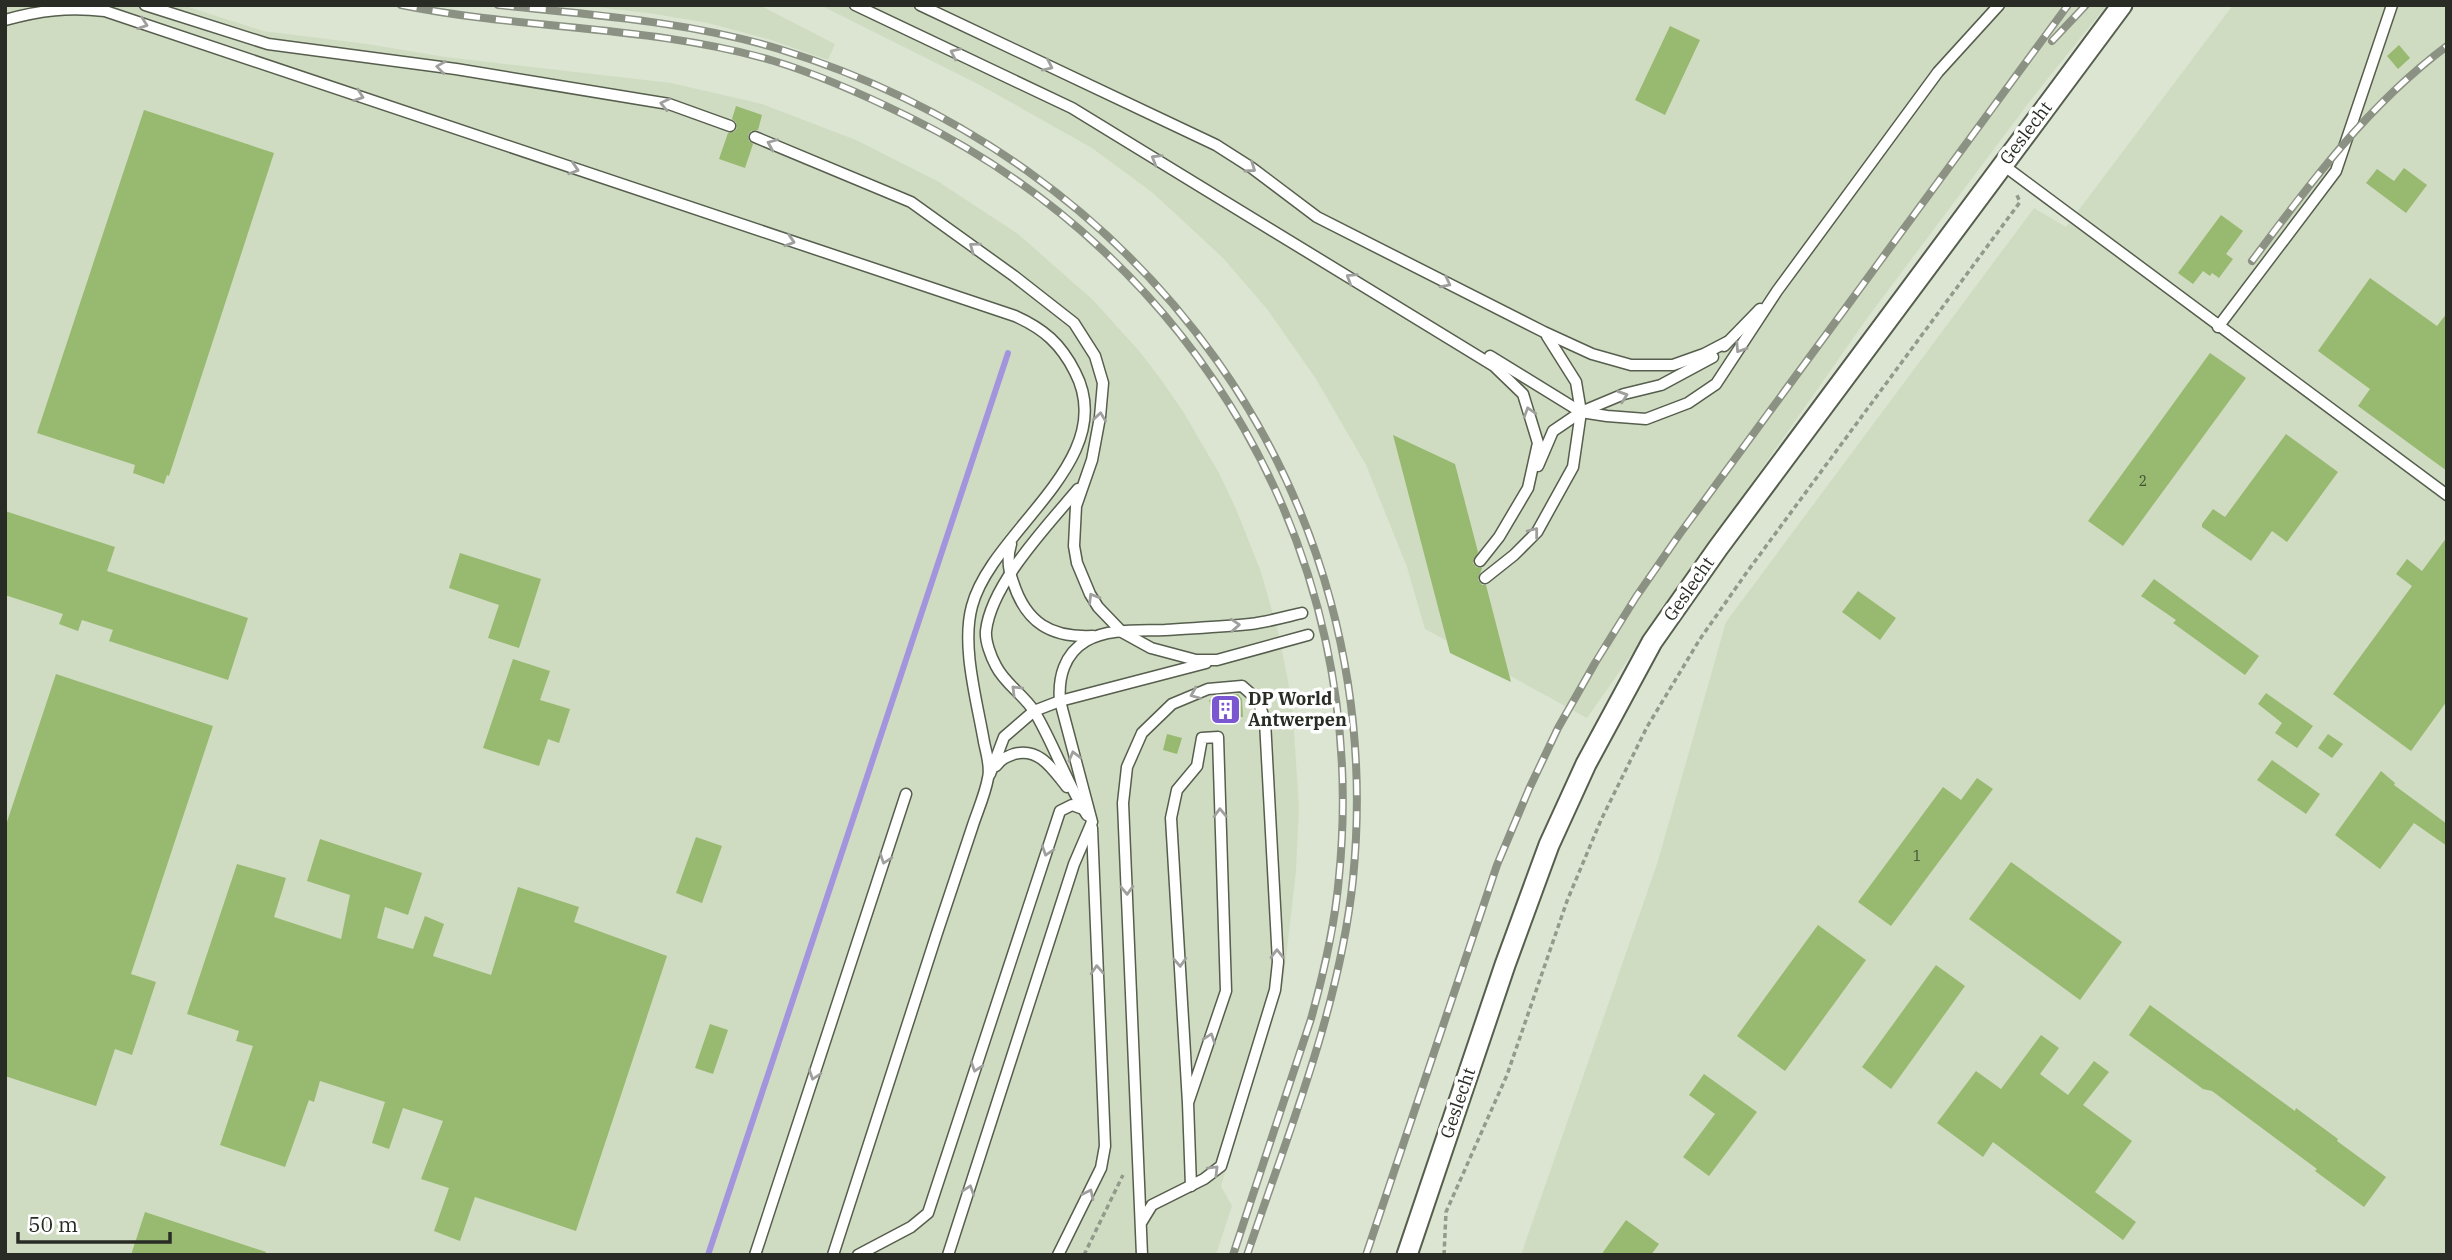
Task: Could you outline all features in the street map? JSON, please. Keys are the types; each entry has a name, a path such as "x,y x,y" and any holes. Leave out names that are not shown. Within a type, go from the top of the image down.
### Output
{"street":[{"name":"Geslecht","path":"1407,1255 1535,882 1572,794 1652,642 2122,5"}],"lane":[{"path":"145,5 268,44 456,69 670,104 730,126"},
{"path":"855,5 1072,108 1494,366 1523,394 1538,443 1528,488"},
{"path":"920,5 1216,145 1252,168 1317,217 1592,354 1631,365 1673,365 1704,355 1727,342"},
{"path":"1411,314 1422,313 1581,412 1646,419 1688,403 1716,384 1777,291 1938,72 1999,5"},
{"path":"2218,327 2336,171 2392,5"},
{"path":"5,20 73,6 105,11 1015,316 1037,326 1053,339 1067,356 1079,379 1084,401 1083,423 1080,440 1070,461 977,592 968,623 971,667 989,775"},
{"path":"755,137 911,202 1074,323 1095,356 1103,383 1100,417 1091,460 1076,506 1074,526 1077,563 1083,580 1098,607 1122,632 1151,648 1196,660 1217,660"},
{"path":"2002,165 2447,495"},
{"path":"1480,561 1499,537 1528,488 1553,431 1581,412 1624,394 1661,385 1713,357 1777,291"},
{"path":"1485,578 1537,533 1573,467 1581,412 1576,382 1555,345 1544,332"},
{"path":"1073,793 1034,711 996,666 985,633 992,607 1010,575 1083,484"},
{"path":"1014,537 1008,561 1010,575 1023,605 1032,618 1058,634 1095,636 1251,624 1302,613"},
{"path":"833,1255 989,775 1004,737 1034,711 1060,701 1308,635"},
{"path":"1058,1255 1101,1168 1105,1146 1092,822 1060,701 1058,682 1073,653 1095,636"},
{"path":"1141,1223 1152,1205 1205,1179 1221,1166 1275,990 1278,962 1265,720 1258,699 1242,686 1208,689 1172,704 1142,733 1126,767 1123,803 1142,1255"},
{"path":"1188,1103 1226,991 1218,737 1202,738 1197,766 1177,790 1171,818 1191,1186"},
{"path":"989,775 1004,758 1021,753 1041,757 1073,793 1092,822"},
{"path":"755,1255 906,794"},
{"path":"858,1255 911,1227 928,1213 1060,811 1072,805 1084,809"},
{"path":"948,1255 1070,877 1092,822"}],"path":[{"path":"1444,1255 1446,1212 1507,1075 1567,901 1624,770 1700,639 2020,202 2002,165"},
{"path":"1084,1255 1138,1143"}],"shaded area":[{"path":"5,5 182,5 263,31 445,57 671,83 762,104 856,140 939,182 1018,234 1093,300 1162,381 1220,475 1261,572 1279,635 1292,702 1299,807 1296,871 1283,984 1221,1186 1232,1206 1216,1255 5,1255"},
{"path":"581,5 759,5 835,44 828,60 771,40 708,23"},
{"path":"820,5 2107,5 2033,97 1868,317 1587,718 1425,629 1407,567 1366,465 1316,379 1267,309 1223,258 1153,193 1092,148 982,86"},
{"path":"2233,5 2447,5 2447,1255 1521,1255 1658,861 1726,622 2034,208 2066,227"}],"building":[{"path":"1670,26 1700,40 1665,115 1635,100"},
{"path":"2399,45 2410,58 2398,69 2387,56"},
{"path":"736,106 762,115 758,130 751,131 748,135 753,144 745,168 719,159 728,133 737,128 732,119"},
{"path":"144,110 274,153 169,476 167,475 164,484 133,473 135,465 37,433"},
{"path":"2404,168 2427,185 2406,213 2366,183 2377,169 2394,181"},
{"path":"2221,215 2243,231 2226,254 2233,259 2219,278 2203,271 2193,284 2178,273"},
{"path":"2370,278 2437,326 2447,313 2447,471 2358,406 2370,389 2318,351"},
{"path":"2210,353 2246,378 2123,546 2088,521"},
{"path":"2286,434 2338,472 2287,542 2272,531 2251,561 2202,527 2202,524 2213,509 2225,517"},
{"path":"1393,435 1455,464 1478,552 1473,563 1482,568 1478,580 1482,585 1486,585 1511,682 1450,653"},
{"path":"5,511 115,547 107,571 248,618 228,680 109,641 113,630 82,620 78,631 59,624 63,614 5,595"},
{"path":"2447,537 2447,701 2411,751 2333,694 2412,586 2396,574 2407,559 2422,571"},
{"path":"460,553 541,579 519,648 488,638 499,605 449,588"},
{"path":"2154,579 2259,656 2245,675 2173,623 2176,620 2141,596"},
{"path":"1858,591 1896,618 1880,640 1842,612"},
{"path":"513,659 550,671 540,700 570,709 559,743 548,739 539,766 483,748"},
{"path":"56,674 213,726 131,974 156,982 132,1055 115,1049 96,1106 5,1076 5,828"},
{"path":"2266,693 2313,726 2297,748 2275,733 2282,723 2258,704"},
{"name":"DP World Antwerpen","path":"1238,694 1242,699 1243,717 1214,718 1209,700"},
{"path":"1167,734 1182,738 1177,754 1163,750"},
{"path":"2328,734 2343,744 2332,758 2318,748"},
{"path":"2272,760 2320,794 2306,814 2257,780"},
{"path":"2381,771 2394,785 2447,824 2447,846 2414,823 2380,869 2335,835"},
{"path":"1977,778 1993,789 1891,926 1858,902 1943,787 1961,800"},
{"path":"696,837 722,846 702,903 676,893"},
{"path":"320,839 422,873 408,915 385,907 377,938 413,949 425,916 444,924 433,956 491,975 518,887 579,907 574,922 667,956 576,1231 475,1197 460,1241 434,1231 449,1188 421,1179 443,1121 403,1108 389,1149 372,1143 385,1102 320,1081 314,1102 309,1100 285,1167 220,1145 253,1046 236,1041 239,1031 187,1014 237,864 286,878 274,917 341,939 350,895 307,881"},
{"path":"2011,862 2122,942 2080,1000 1969,919"},
{"path":"1818,925 1866,960 1785,1071 1737,1036"},
{"path":"1936,965 1965,986 1891,1089 1862,1067"},
{"path":"2150,1005 2295,1111 2296,1108 2386,1177 2364,1207 2212,1091 2203,1089 2129,1035"},
{"path":"710,1024 728,1030 713,1074 695,1068"},
{"path":"2041,1035 2059,1048 2040,1074 2068,1095 2094,1061 2109,1072 2083,1105 2132,1141 2095,1192 2136,1222 2123,1240 1993,1142 1983,1157 1937,1123 1976,1071 2001,1089"},
{"path":"1704,1074 1757,1112 1709,1176 1683,1157 1715,1114 1689,1095"},
{"path":"145,1212 266,1252 265,1255 131,1255"},
{"path":"1626,1220 1659,1244 1651,1255 1601,1255"}],"waterway":[{"path":"708,1255 1008,353"}],"railway":[{"path":"401,5 494,19 635,34 728,49 808,73 907,116 1010,176 1101,249 1180,334 1244,428 1293,531 1326,642 1342,757 1339,877 1325,966 1311,1019 1233,1255"},
{"path":"498,5 639,20 744,39 779,49 910,101 1028,172 1131,259 1217,361 1284,476 1331,602 1354,737 1353,879 1337,975 1295,1116 1247,1255"},
{"path":"1366,1255 1497,865 1558,728 1636,597 1679,535 2068,5"},
{"path":"2052,41 2086,5"},
{"path":"2252,261 2318,174 2366,119 2418,69 2447,46"}],"place":[{"name":"DP World Antwerpen","path":"1225,709"}]}
